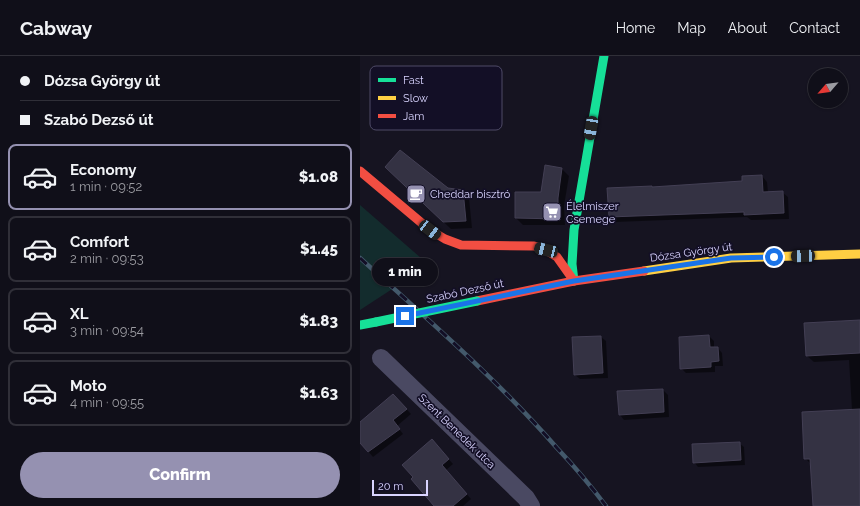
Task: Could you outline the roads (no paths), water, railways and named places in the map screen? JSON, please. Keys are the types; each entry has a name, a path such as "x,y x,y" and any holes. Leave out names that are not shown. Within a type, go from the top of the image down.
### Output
{"main road":[{"path":"574,281 572,264 574,230 604,56"},
{"path":"360,171 430,230 451,243 461,245 534,246 546,250 557,257 574,281"},
{"name":"Dózsa György út","path":"574,281 731,258 860,254"},
{"name":"Szabó Dezső út","path":"360,325 574,281"}],"street":[{"name":"Szent Benedek utca","path":"381,358 526,498 531,506"}],"railway":[{"path":"360,258 461,350 510,398 570,462 606,506"}],"place":[{"name":"Cheddar bisztró","path":"416,194"},
{"name":"Élelmiszer Csemege","path":"552,212"}]}
